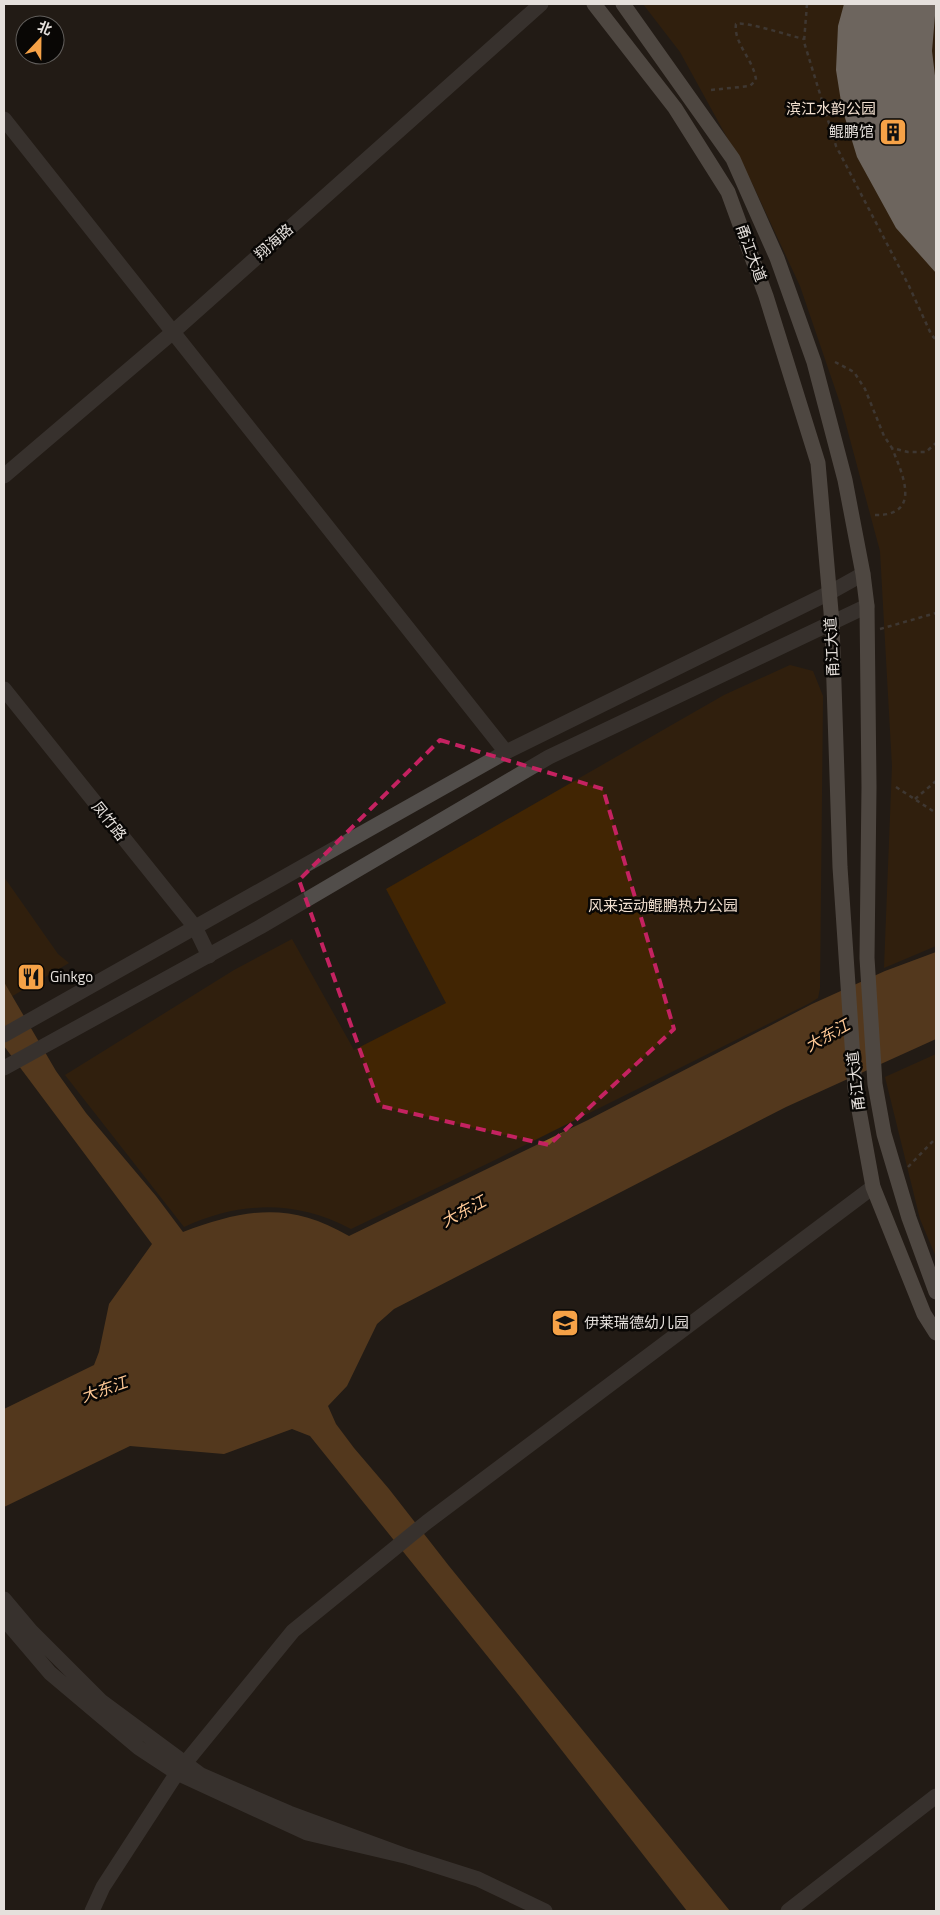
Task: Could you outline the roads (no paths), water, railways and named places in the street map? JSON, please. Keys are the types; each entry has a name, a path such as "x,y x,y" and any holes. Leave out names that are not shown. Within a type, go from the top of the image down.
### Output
{"main road":[{"name":"甬江大道","path":"594,4 675,108 728,192 766,296 818,462 832,623 845,962 854,1075 873,1187 924,1314 936,1332"},
{"name":"甬江大道","path":"623,4 732,159 777,258 816,371 845,480 863,574 866,606 869,786 867,958 874,1064 884,1134 909,1218 936,1292"}],"street":[{"name":"翔海路","path":"4,476 173,332 540,4"},
{"path":"4,119 506,752"},
{"path":"4,1034 506,752 829,593 863,574"},
{"path":"8,1065 209,956 549,757 866,606"},
{"name":"凤竹路","path":"4,689 195,927 209,956"},
{"path":"92,1911 103,1887 180,1768 293,1631 427,1522 873,1187"},
{"path":"4,1599 31,1631 101,1701 180,1768"},
{"path":"4,1619 50,1674 139,1748 307,1833 409,1857 478,1879 545,1911"},
{"path":"788,1911 936,1796"}],"water":[{"name":"大东江","path":"936,952 936,1039 786,1107 394,1309 377,1324 347,1386 328,1406 336,1424 354,1448 730,1911 687,1911 521,1698 310,1436 292,1429 224,1454 130,1446 4,1507 4,1409 94,1365 99,1352 109,1304 152,1244 4,1046 4,982 56,1071 86,1113 156,1196 183,1232 227,1218 267,1212 306,1217 349,1236 588,1120 812,1004 885,971"}],"place":[{"name":"鲲鹏馆","path":"893,132"},
{"name":"Ginkgo","path":"31,977"},
{"name":"伊莱瑞德幼儿园","path":"565,1323"}],"park label":[{"name":"滨江水韵公园","path":"831,109"},
{"name":"风来运动鲲鹏热力公园","path":"663,906"}]}
